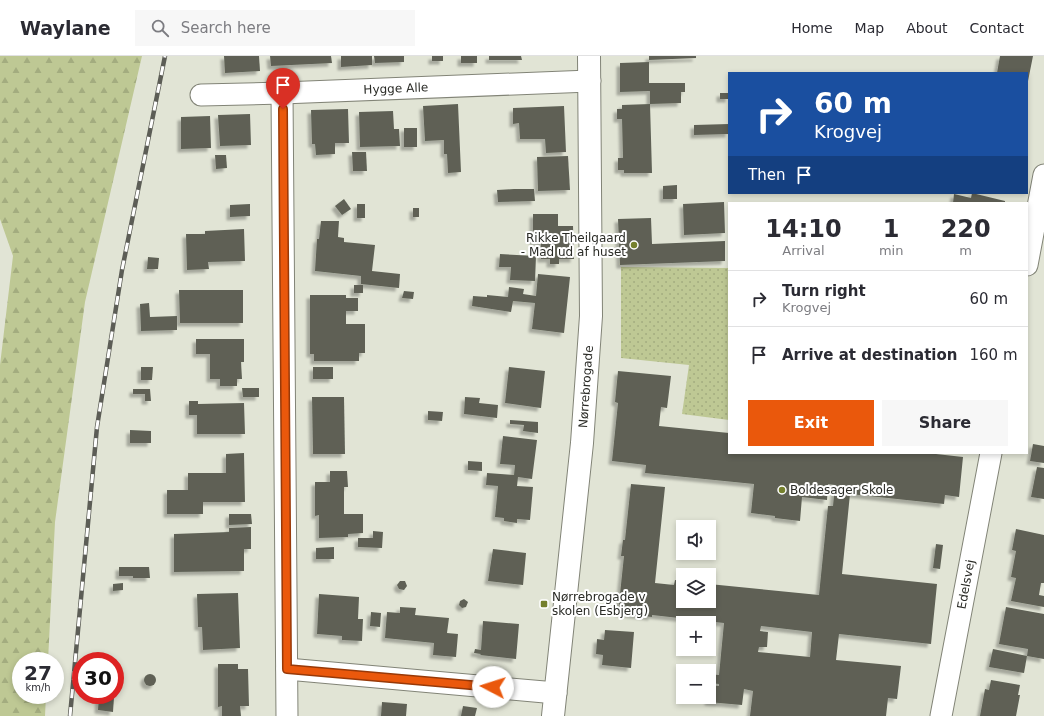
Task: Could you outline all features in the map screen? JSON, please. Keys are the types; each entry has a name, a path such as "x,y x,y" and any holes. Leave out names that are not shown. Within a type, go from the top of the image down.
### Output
{"street":[{"name":"Nørrebrogade","path":"553,716 582,443 591,316 589,56"},
{"name":"Hygge Alle","path":"201,95 282,94 590,81"},
{"path":"282,94 287,716"},
{"path":"1028,260 1044,175"},
{"name":"Edelsvej","path":"941,716 991,454"},
{"path":"287,669 556,693"}],"green space":[{"path":"0,56 142,56 85,302 55,522 48,652 12,652 12,704 46,704 45,716 0,716 0,365 13,256 0,219"},
{"path":"621,267 728,268 728,420 682,414 689,365 621,358"}],"building":[{"path":"224,56 259,56 260,71 225,73"},
{"path":"270,56 331,56 332,63 271,66"},
{"path":"341,56 372,56 372,65 341,67"},
{"path":"374,56 404,56 404,62 375,63"},
{"path":"432,56 443,56 443,61 432,61"},
{"path":"461,56 477,56 477,63 461,63"},
{"path":"489,56 521,56 522,60 489,60"},
{"path":"649,56 696,56 696,58 649,60"},
{"path":"1000,56 1033,56 1028,81 1028,72 997,72"},
{"path":"649,62 649,83 685,83 685,92 681,92 681,103 650,104 650,91 620,92 620,63"},
{"path":"720,93 728,93 728,99 720,99"},
{"path":"458,104 461,172 448,173 447,154 444,154 444,140 425,141 423,106"},
{"path":"650,104 652,173 624,173 624,170 618,170 618,158 623,158 622,119 617,119 617,109 622,109 622,105"},
{"path":"564,106 566,152 546,153 545,139 520,139 519,123 513,124 513,108"},
{"path":"348,109 349,143 335,143 335,154 316,155 315,144 312,144 311,110"},
{"path":"393,111 394,129 399,129 400,146 360,147 359,112"},
{"path":"250,114 251,145 220,146 218,115"},
{"path":"210,116 211,148 181,149 181,117"},
{"path":"728,124 728,134 694,135 694,125"},
{"path":"404,128 417,128 417,147 404,147"},
{"path":"352,152 366,152 367,171 353,171"},
{"path":"215,155 226,155 227,168 216,169"},
{"path":"568,156 570,190 538,191 537,157"},
{"path":"677,185 677,199 663,199 663,186"},
{"path":"534,189 535,201 498,202 497,190"},
{"path":"954,194 971,198 972,194 976,194 1005,202 953,202"},
{"path":"344,199 351,209 342,215 335,206"},
{"path":"724,202 725,233 684,235 683,204"},
{"path":"250,204 250,216 230,217 230,205"},
{"path":"357,204 365,204 365,218 357,218"},
{"path":"413,208 419,208 419,217 413,217"},
{"path":"533,214 558,214 558,226 573,226 574,259 559,259 559,264 550,264 550,259 541,259 541,242 533,242"},
{"path":"651,218 652,244 725,241 725,261 620,265 618,219"},
{"path":"321,221 339,221 338,237 344,238 344,242 375,245 372,271 400,274 399,288 361,284 361,276 315,271 317,239 319,239"},
{"path":"244,229 245,261 208,262 209,269 187,270 186,234 205,234 205,231"},
{"path":"500,254 536,256 535,281 510,280 511,267 499,267"},
{"path":"148,257 159,258 158,269 147,269"},
{"path":"538,274 570,277 564,333 532,329 535,303 513,301 511,312 472,306 473,296 487,297 487,295 508,297 509,287 524,289 523,294 536,296"},
{"path":"354,285 363,285 363,293 354,293"},
{"path":"179,290 243,290 243,323 180,323"},
{"path":"404,291 414,292 413,299 402,298"},
{"path":"310,295 346,295 346,298 358,298 358,311 346,311 346,324 365,324 365,353 359,353 359,361 314,361 314,354 310,354"},
{"path":"149,303 150,317 177,316 177,330 141,331 140,304"},
{"path":"196,339 244,339 244,362 241,362 242,379 237,379 237,386 220,386 220,379 210,379 210,354 196,354"},
{"path":"141,367 153,367 152,380 141,380"},
{"path":"313,367 333,367 333,379 313,379"},
{"path":"509,367 545,371 541,408 505,403"},
{"path":"618,371 671,376 667,408 661,407 659,426 728,433 728,454 936,454 963,457 959,497 945,495 944,504 850,494 842,574 937,584 931,644 839,634 836,660 901,666 897,699 888,698 886,716 750,716 753,691 744,689 742,705 716,703 716,686 719,686 719,684 716,684 716,675 719,675 724,623 716,622 716,616 676,616 676,618 652,615 652,617 618,613 624,556 621,556 623,540 625,540 631,484 665,487 655,583 674,585 676,580 676,608 716,608 716,585 819,595 828,506 833,506 835,485 828,484 827,500 802,497 800,521 751,513 754,484 645,473 646,465 612,461 618,403 615,402","holes":["761,626 812,632 810,657 758,652 759,647 767,647 768,632 760,631"]},
{"path":"242,388 259,388 259,397 243,397"},
{"path":"133,389 150,389 151,401 145,401 145,394 133,394"},
{"path":"312,397 344,397 345,454 313,454"},
{"path":"465,397 480,398 479,403 498,405 497,418 464,414"},
{"path":"189,401 198,401 198,404 244,403 245,434 197,434 197,415 189,415"},
{"path":"428,411 443,412 442,421 428,420"},
{"path":"510,420 538,422 538,433 523,431 524,425 510,424"},
{"path":"130,430 151,431 151,443 130,443"},
{"path":"503,436 537,440 532,479 518,477 517,486 533,487 530,520 517,519 517,523 504,521 504,518 495,517 498,486 486,485 487,473 514,475 515,465 500,464"},
{"path":"1033,444 1044,446 1044,463 1030,461"},
{"path":"244,453 245,502 203,502 203,514 167,514 167,490 188,490 188,473 226,473 226,454"},
{"path":"468,461 482,462 482,471 468,470"},
{"path":"1037,467 1044,468 1044,499 1031,497"},
{"path":"330,471 347,471 348,487 344,487 344,514 363,514 363,533 348,534 348,537 319,538 319,515 315,516 315,482 330,482"},
{"path":"229,514 251,514 252,524 229,525"},
{"path":"251,527 251,549 244,549 244,571 174,572 174,534 229,532 229,528"},
{"path":"1016,529 1044,535 1044,583 1041,583 1039,595 1044,596 1044,607 1011,601 1016,578 1011,577 1016,551 1012,550"},
{"path":"373,531 383,532 382,548 358,547 358,538 373,538"},
{"path":"936,544 943,545 940,569 933,568"},
{"path":"334,547 334,559 316,559 316,548"},
{"path":"493,549 526,553 523,585 488,581"},
{"path":"119,567 149,567 150,578 119,576"},
{"path":"400,581 405,581 407,586 404,590 399,589 397,585"},
{"path":"123,583 123,590 113,591 113,584"},
{"path":"238,593 240,648 203,650 202,627 198,627 197,594"},
{"path":"319,594 359,597 358,619 363,619 362,641 342,640 342,636 317,634"},
{"path":"464,599 468,602 466,607 462,608 459,605 460,601"},
{"path":"400,607 416,608 415,615 449,618 447,633 458,634 456,657 433,655 434,643 385,638 387,612 400,613"},
{"path":"1006,607 1044,614 1044,659 1027,656 1028,649 999,644"},
{"path":"371,612 381,613 380,627 370,626"},
{"path":"483,621 519,624 516,659 474,653 475,649 481,650"},
{"path":"605,630 634,632 631,668 602,665 603,655 596,654 597,639 604,640"},
{"path":"993,649 1027,656 1024,673 989,667"},
{"path":"218,664 238,664 238,669 248,669 249,706 240,706 241,716 222,716 222,706 218,707"},
{"path":"148,674 152,674 156,680 152,686 148,686 144,682 144,678"},
{"path":"991,680 1020,685 1018,695 1020,695 1016,716 980,716 985,689 989,690"},
{"path":"382,702 407,704 406,716 381,716"},
{"path":"98,704 114,704 113,712 98,710"},
{"path":"463,706 477,708 475,716 461,716"}],"railway":[{"path":"70,716 97,427 122,270 165,56"}],"place":[{"name":"Rikke Theilgaard - Mad ud af huset","path":"634,245"},
{"name":"Boldesager Skole","path":"782,490"},
{"name":"Nørrebrogade v skolen (Esbjerg)","path":"544,604"}],"route":[{"path":"283,109 287,669 493,687"}]}
